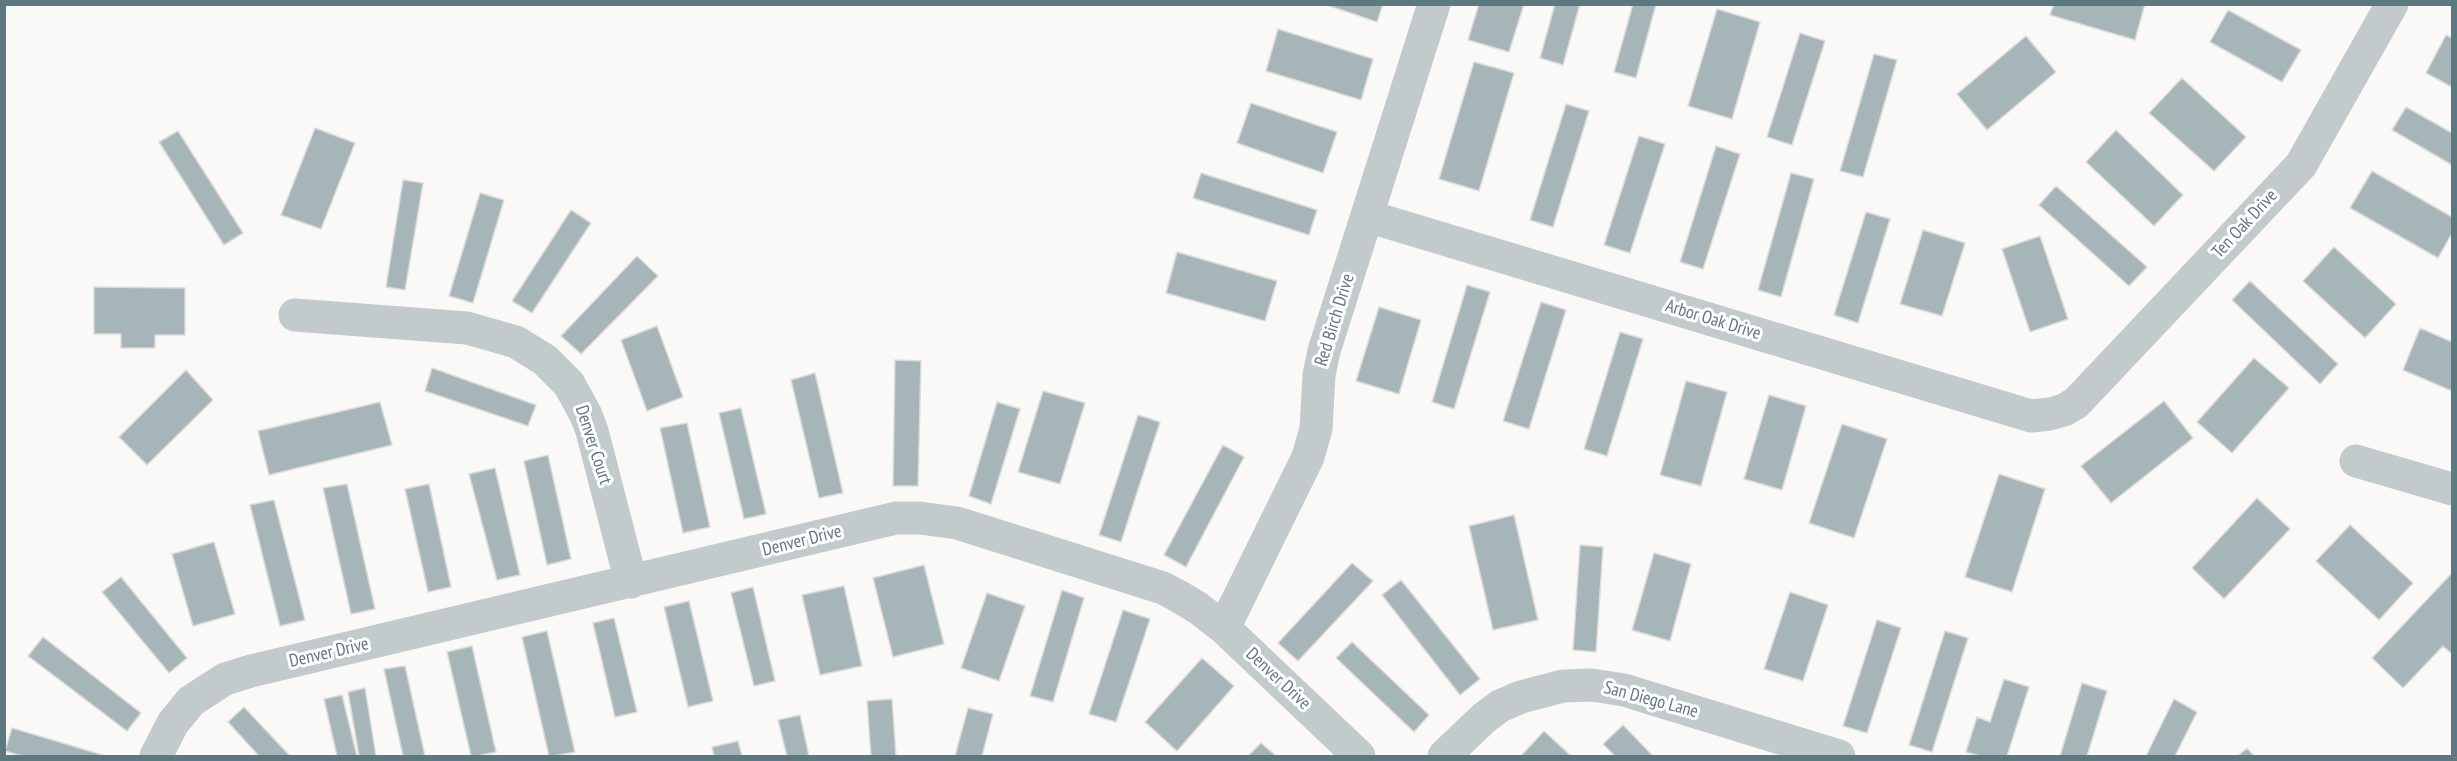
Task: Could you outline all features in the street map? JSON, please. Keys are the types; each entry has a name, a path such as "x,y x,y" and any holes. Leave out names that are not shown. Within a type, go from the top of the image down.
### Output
{"street":[{"name":"Red Birch Drive","path":"1224,628 1308,457 1316,429 1321,361 1434,4"},
{"name":"Ten Oak Drive","path":"2059,411 2076,403 2301,165 2391,4"},
{"name":"Arbor Oak Drive","path":"1367,216 2031,416 2059,411"},
{"name":"Denver Court","path":"295,315 484,331 516,342 545,360 569,384 589,423 631,582"},
{"path":"2356,460 2452,489"},
{"name":"Denver Drive","path":"156,756 173,723 191,701 225,679 250,671 896,518 939,519 957,523 1163,588 1191,603 1224,628 1359,756"},
{"name":"San Diego Lane","path":"1444,756 1472,728 1500,706 1521,697 1563,686 1592,685 1624,690 1839,756"}],"building":[{"path":"1324,4 1383,4 1377,22"},
{"path":"1479,4 1524,4 1509,52 1468,40"},
{"path":"1555,4 1580,4 1563,65 1540,58"},
{"path":"1633,4 1656,4 1636,78 1614,72"},
{"path":"2054,4 2145,4 2135,40 2050,15"},
{"path":"1717,9 1760,22 1732,119 1688,106"},
{"path":"2228,10 2301,50 2282,82 2210,42"},
{"path":"1278,29 1373,59 1361,100 1266,71"},
{"path":"1800,33 1825,41 1792,145 1767,137"},
{"path":"2446,35 2452,38 2452,87 2426,73"},
{"path":"2026,36 2056,72 1987,130 1957,94"},
{"path":"1874,54 1897,60 1863,177 1840,171"},
{"path":"1474,62 1514,73 1479,191 1439,179"},
{"path":"2182,78 2246,137 2214,171 2149,113"},
{"path":"1251,103 1337,132 1323,173 1237,143"},
{"path":"1566,104 1589,111 1553,227 1530,220"},
{"path":"2406,107 2452,133 2452,165 2392,130"},
{"path":"315,128 355,143 321,229 281,215"},
{"path":"2116,130 2183,195 2154,226 2086,162"},
{"path":"178,131 243,233 224,245 159,142"},
{"path":"1639,136 1665,144 1630,253 1604,245"},
{"path":"1716,146 1740,154 1703,269 1680,262"},
{"path":"2372,171 2452,217 2452,233 2438,258 2350,208"},
{"path":"1201,173 1317,210 1309,235 1193,198"},
{"path":"1791,173 1814,179 1781,297 1758,290"},
{"path":"403,180 423,183 405,290 386,287"},
{"path":"2056,186 2147,267 2129,286 2039,205"},
{"path":"480,193 504,200 473,303 449,296"},
{"path":"571,210 591,223 532,313 512,301"},
{"path":"1866,212 1890,219 1858,323 1834,315"},
{"path":"1923,230 1965,243 1942,316 1900,304"},
{"path":"2040,236 2068,319 2030,332 2002,249"},
{"path":"2334,247 2396,304 2365,338 2303,281"},
{"path":"1177,252 1277,281 1265,321 1166,293"},
{"path":"637,256 658,276 581,354 561,336"},
{"path":"2250,281 2338,364 2320,384 2232,300"},
{"path":"1467,285 1490,292 1454,409 1432,402"},
{"path":"94,287 185,288 185,335 155,335 155,348 121,348 121,334 94,334"},
{"path":"1541,302 1566,310 1529,429 1503,421"},
{"path":"1379,307 1421,320 1399,394 1356,381"},
{"path":"657,326 683,397 647,411 621,340"},
{"path":"2420,328 2452,342 2452,391 2403,370"},
{"path":"1620,332 1643,339 1607,456 1584,449"},
{"path":"2254,358 2289,388 2232,453 2197,422"},
{"path":"895,360 921,361 918,486 893,486"},
{"path":"432,368 536,405 528,426 425,391"},
{"path":"186,370 213,400 147,465 119,437"},
{"path":"815,373 843,493 819,498 791,380"},
{"path":"1686,381 1727,392 1701,486 1660,475"},
{"path":"1043,391 1085,403 1060,484 1018,472"},
{"path":"1769,395 1806,406 1782,490 1744,479"},
{"path":"2164,401 2193,438 2111,503 2081,466"},
{"path":"380,402 392,445 269,475 258,431"},
{"path":"997,402 1020,409 991,504 969,496"},
{"path":"741,408 766,514 744,519 719,413"},
{"path":"1138,415 1160,422 1121,542 1099,535"},
{"path":"687,423 710,527 683,533 660,428"},
{"path":"1842,424 1887,439 1854,538 1809,523"},
{"path":"1223,445 1244,457 1186,567 1164,555"},
{"path":"548,455 571,559 547,565 524,461"},
{"path":"495,468 520,575 497,580 469,474"},
{"path":"1999,474 2045,489 2012,592 1965,577"},
{"path":"347,484 375,609 351,614 323,488"},
{"path":"429,484 451,587 428,592 405,489"},
{"path":"2257,498 2290,529 2224,599 2192,568"},
{"path":"274,500 305,620 280,626 250,505"},
{"path":"1514,515 1538,620 1493,630 1469,526"},
{"path":"2350,525 2413,583 2379,620 2316,561"},
{"path":"214,542 235,614 193,626 172,554"},
{"path":"1580,545 1603,547 1596,652 1573,650"},
{"path":"1654,553 1691,564 1670,641 1632,630"},
{"path":"1352,563 1373,581 1298,661 1278,643"},
{"path":"924,565 944,644 893,657 873,578"},
{"path":"2452,573 2452,654 2443,646 2403,688 2372,658"},
{"path":"121,577 187,658 169,673 102,592"},
{"path":"1401,580 1480,679 1460,695 1382,595"},
{"path":"844,586 862,666 820,675 802,595"},
{"path":"753,587 775,681 754,686 731,593"},
{"path":"1062,590 1084,598 1053,702 1030,696"},
{"path":"1790,592 1828,605 1803,681 1764,669"},
{"path":"987,593 1025,606 999,681 961,668"},
{"path":"689,601 713,701 688,707 664,607"},
{"path":"1123,610 1150,619 1116,722 1089,714"},
{"path":"614,618 637,712 615,717 593,623"},
{"path":"1877,620 1901,628 1867,733 1843,726"},
{"path":"547,631 575,752 554,756 549,756 522,637"},
{"path":"1945,631 1968,638 1932,752 1909,745"},
{"path":"43,637 141,713 127,731 28,656"},
{"path":"1352,642 1429,715 1414,732 1336,658"},
{"path":"472,646 496,752 476,756 471,756 447,652"},
{"path":"1202,658 1234,686 1177,751 1145,722"},
{"path":"405,666 425,756 403,756 384,669"},
{"path":"2004,679 2029,687 2007,756 1980,756 1966,752 1977,717 1990,722"},
{"path":"2082,683 2107,691 2087,756 2060,756"},
{"path":"365,688 376,756 359,756 348,692"},
{"path":"342,695 357,756 337,756 324,699"},
{"path":"892,699 896,756 871,756 867,701"},
{"path":"2174,699 2197,712 2175,756 2146,756"},
{"path":"244,707 290,756 259,756 228,722"},
{"path":"968,708 993,714 982,756 955,756"},
{"path":"800,715 809,756 787,756 778,720"},
{"path":"1623,725 1653,756 1615,756 1603,744"},
{"path":"12,728 106,756 22,756 5,751"},
{"path":"1544,731 1571,756 1521,756"},
{"path":"738,741 742,756 714,756 712,747"},
{"path":"1261,743 1276,756 1248,756"},
{"path":"2247,748 2254,756 2238,756"}]}
